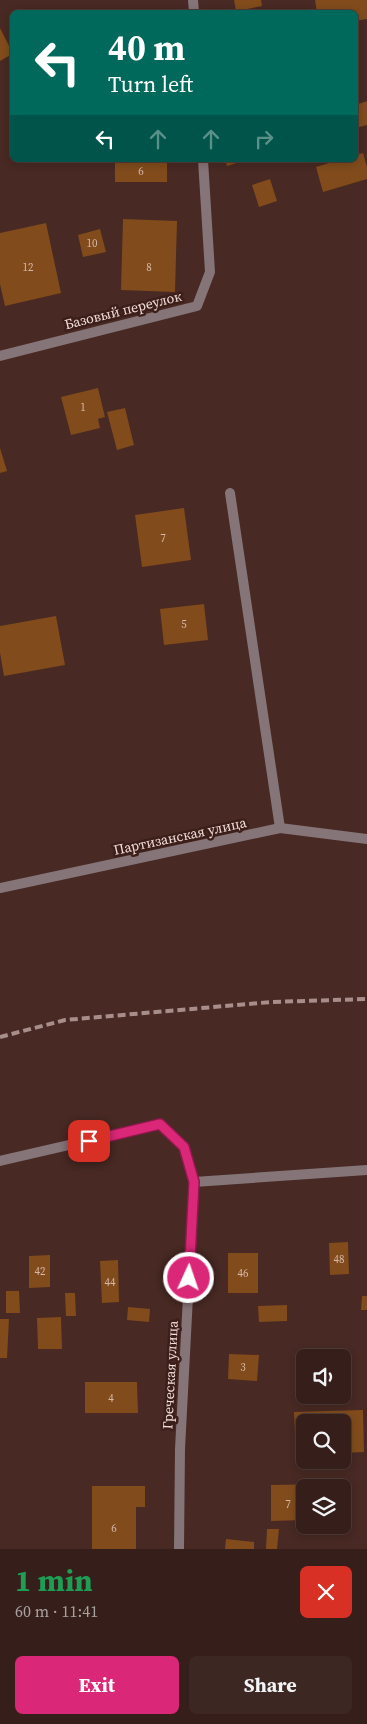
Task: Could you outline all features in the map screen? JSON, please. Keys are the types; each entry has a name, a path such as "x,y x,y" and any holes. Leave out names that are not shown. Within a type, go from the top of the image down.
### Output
{"street":[{"name":"Базовый переулок","path":"0,356 197,306 210,272 203,162"},
{"path":"230,493 280,828"},
{"name":"Партизанская улица","path":"0,888 280,828 367,839"},
{"name":"Греческая улица","path":"0,1162 160,1124 184,1147 194,1182 180,1449 179,1549"},
{"path":"194,1182 367,1170"}],"building":[{"path":"234,0 261,0 262,6 236,10"},
{"path":"315,0 367,0 367,19 358,20 358,10 317,10"},
{"path":"0,28 10,48 10,55 0,61"},
{"path":"367,101 367,125 358,127 358,104"},
{"path":"363,153 367,167 367,179 323,192 316,167 332,162 358,162 358,154"},
{"path":"115,162 167,162 167,182 115,182"},
{"path":"226,162 240,162 227,166"},
{"path":"270,179 277,201 259,207 252,185"},
{"path":"123,219 177,221 175,292 121,290"},
{"path":"46,223 61,293 5,306 0,284 0,233"},
{"path":"100,229 106,252 83,257 78,235"},
{"path":"98,388 105,417 98,419 100,428 71,435 61,397"},
{"path":"125,408 134,445 117,450 107,412"},
{"path":"0,448 7,471 0,473"},
{"path":"184,508 191,560 142,567 135,515"},
{"path":"204,604 208,640 164,645 160,609"},
{"path":"56,616 65,665 4,676 0,653 0,626"},
{"path":"348,1242 349,1274 330,1275 329,1243"},
{"path":"228,1253 258,1253 258,1293 228,1293"},
{"path":"50,1255 50,1287 29,1288 29,1256"},
{"path":"118,1260 119,1302 102,1303 100,1261"},
{"path":"6,1291 19,1291 20,1313 6,1313"},
{"path":"65,1293 75,1293 76,1316 66,1316"},
{"path":"362,1296 367,1296 367,1310 361,1310"},
{"path":"287,1305 287,1321 259,1322 258,1306"},
{"path":"128,1307 150,1309 149,1322 127,1320"},
{"path":"61,1317 62,1349 38,1349 37,1318"},
{"path":"0,1319 9,1319 7,1358 0,1358"},
{"path":"229,1354 259,1355 257,1381 228,1379"},
{"path":"85,1382 137,1382 138,1413 85,1413"},
{"path":"363,1410 364,1452 351,1453 351,1414 296,1414 296,1455 294,1412"},
{"path":"271,1485 296,1485 296,1520 271,1521"},
{"path":"92,1486 145,1486 145,1507 136,1507 136,1549 92,1549"},
{"path":"267,1529 279,1529 277,1549 266,1549"},
{"path":"226,1539 254,1542 254,1549 225,1549"}],"railway":[{"path":"0,1037 65,1020 271,1002 367,999"}],"route":[{"path":"89,1141 160,1124 184,1147 194,1182 189,1278"}]}
